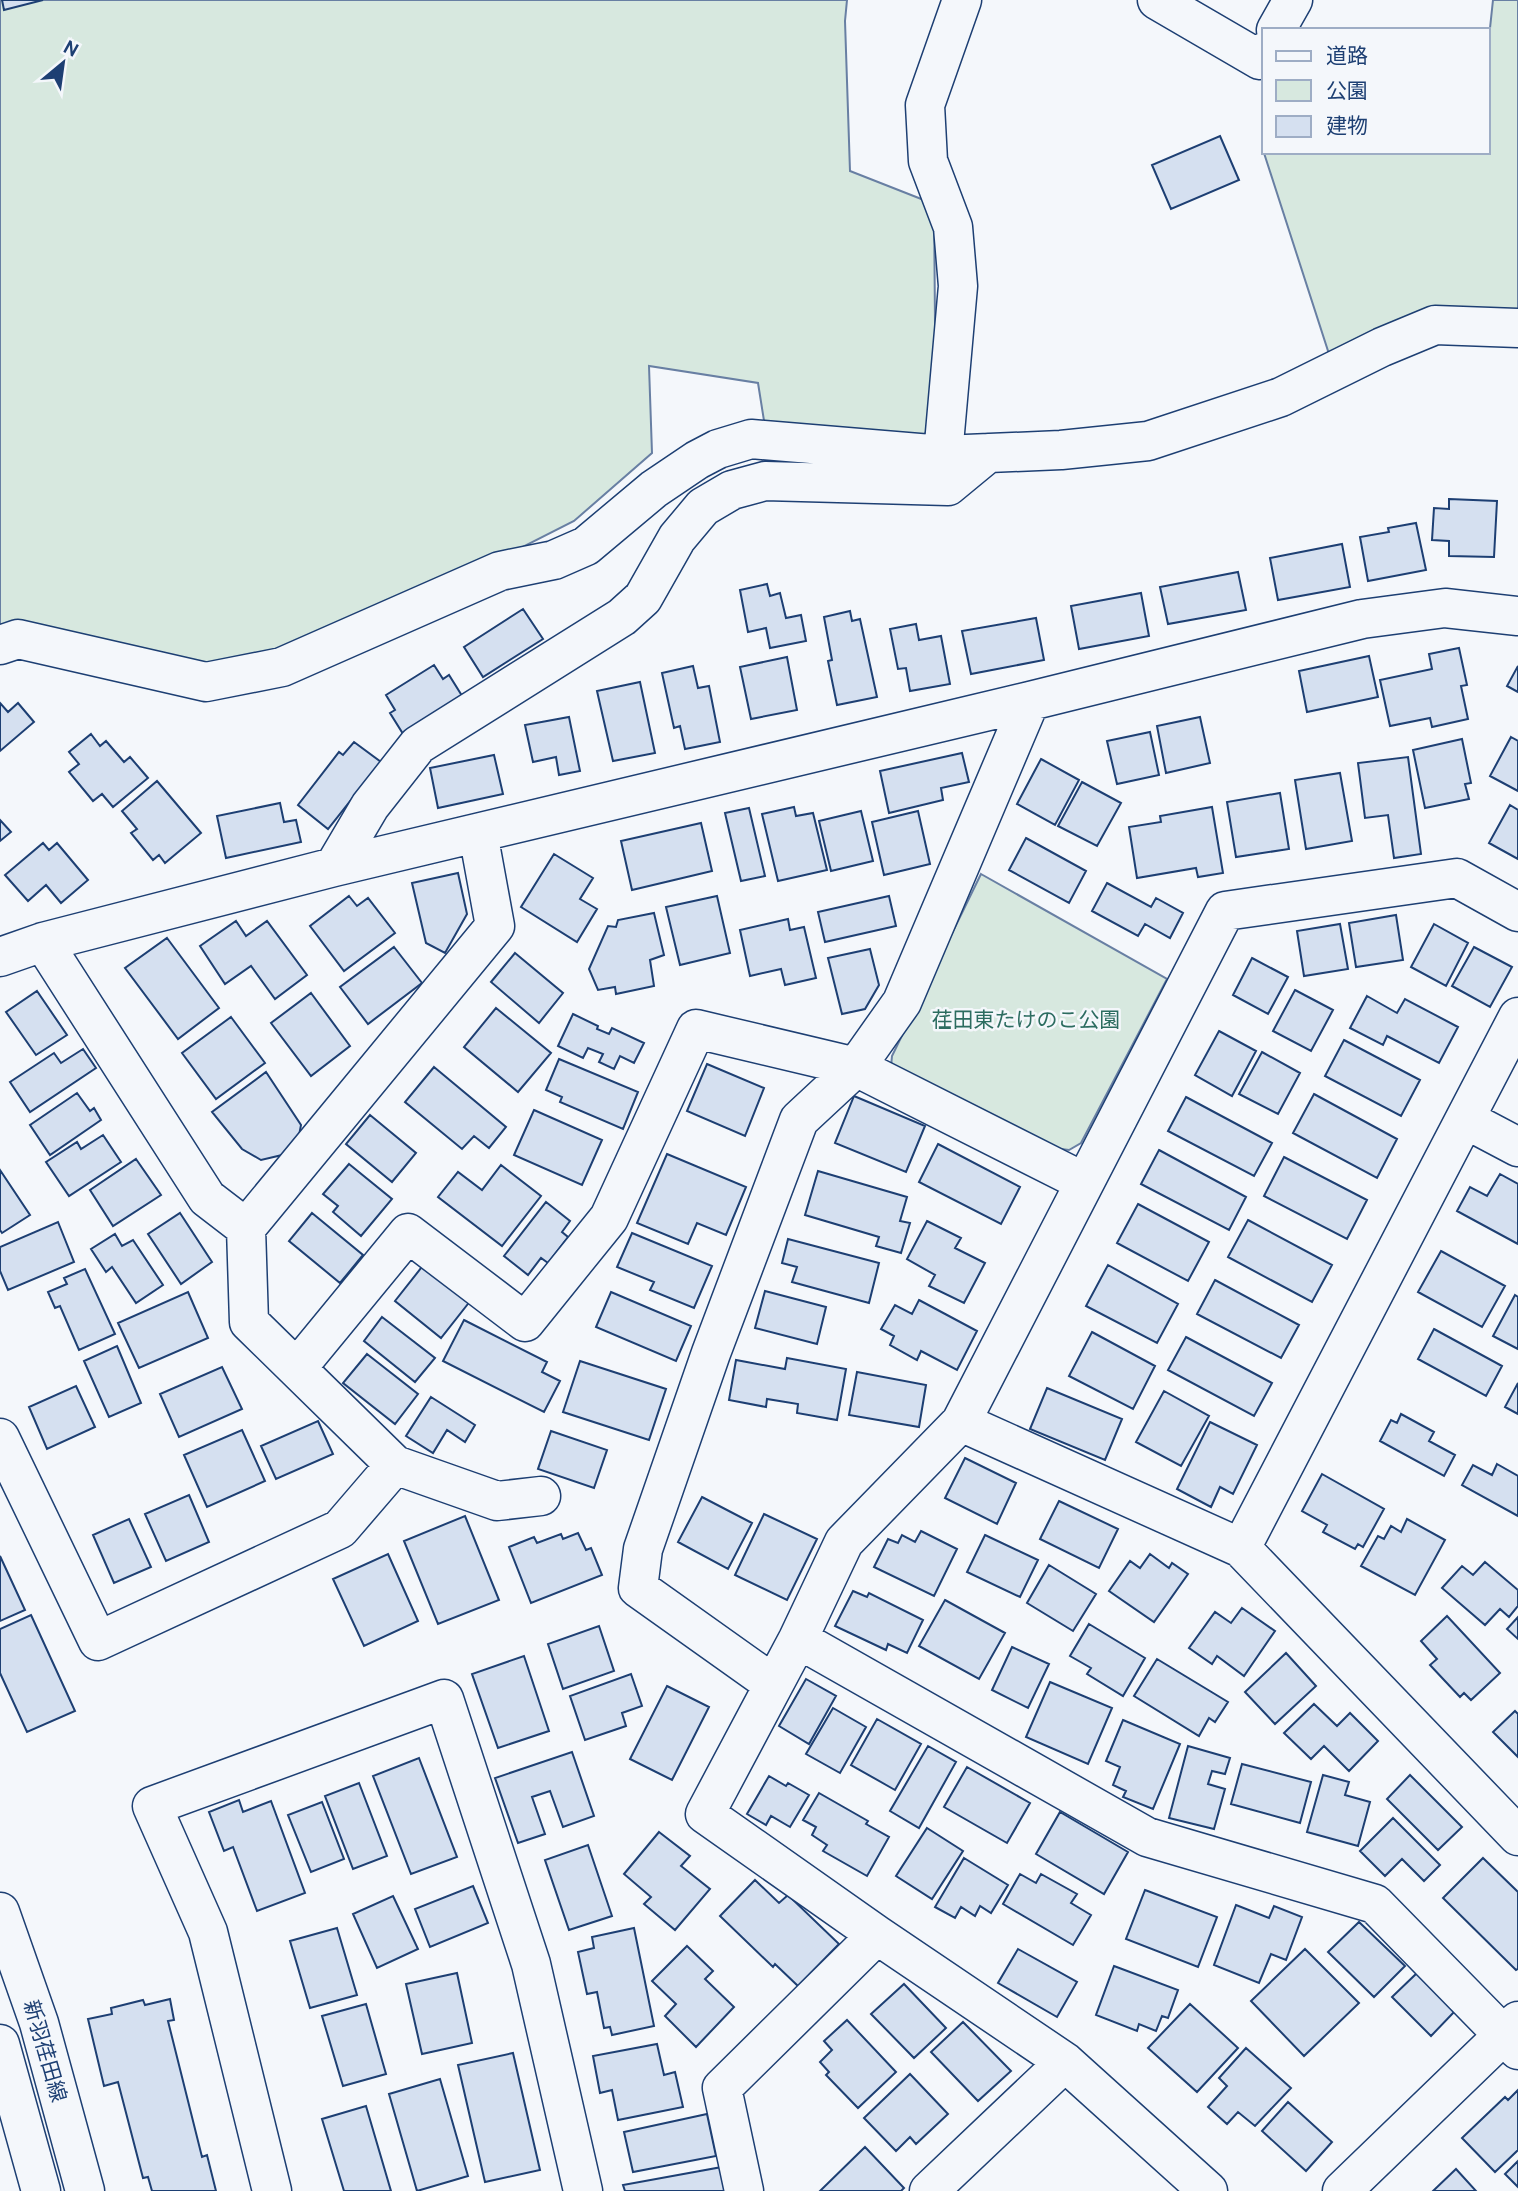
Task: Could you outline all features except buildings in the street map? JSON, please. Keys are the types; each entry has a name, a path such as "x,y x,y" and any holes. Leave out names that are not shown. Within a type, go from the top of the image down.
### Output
{"street":[{"path":"943,455 958,286 953,228 928,161 925,105 962,0"},
{"path":"1157,0 1260,60 1262,56"},
{"path":"1277,28 1293,0"},
{"path":"0,645 18,639 206,682 269,670 282,667 500,571 554,560 586,546 654,489 718,449 751,439 943,455 1061,450 1148,441 1281,397 1382,347 1435,325 1518,328"},
{"path":"334,867 370,806 418,745 622,618 643,598 677,538 703,507 732,490 765,481 948,486 988,453"},
{"path":"0,957 43,942 334,867 1362,619 1445,608 1518,616"},
{"path":"773,1684 638,1588 643,1549 711,1353 799,1120 856,1068 902,1002 1030,701"},
{"path":"478,833 495,926 246,1228 249,1322 395,1465 497,1501 541,1496"},
{"path":"1208,2191 1065,2062 705,1814 797,1639 844,1542 961,1422 1226,911 1457,878 1518,912"},
{"path":"43,942 207,1198 246,1228"},
{"path":"1241,1548 1518,1017"},
{"path":"297,1368 408,1233 526,1322 609,1218 696,1029 856,1068 1084,1182"},
{"path":"1465,1119 1518,1147"},
{"path":"961,1422 1241,1548 1518,1836"},
{"path":"0,1438 98,1641 340,1529 395,1465"},
{"path":"797,1639 1147,1837 1375,1904 1513,2036 1342,2191"},
{"path":"272,2191 208,1932 152,1806 444,1699 531,1964 583,2191"},
{"name":"新羽荏田線","path":"0,1912 39,2023 85,2191"},
{"path":"744,2191 722,2088 877,1935"},
{"name":"新羽荏田線","path":"0,2044 41,2191"},
{"path":"929,2191 1065,2062"}],"green space":[{"path":"0,0 847,0 845,21 850,171 934,204 936,441 765,427 758,383 649,366 652,453 574,521 481,568 285,652 205,673 0,634"},
{"path":"1493,0 1518,0 1518,315 1330,357 1264,154 1490,154 1490,28"},
{"name":"荏田東たけのこ公園","path":"981,874 1167,979 1081,1143 1069,1150 1053,1148 891,1067 892,1056"}]}
